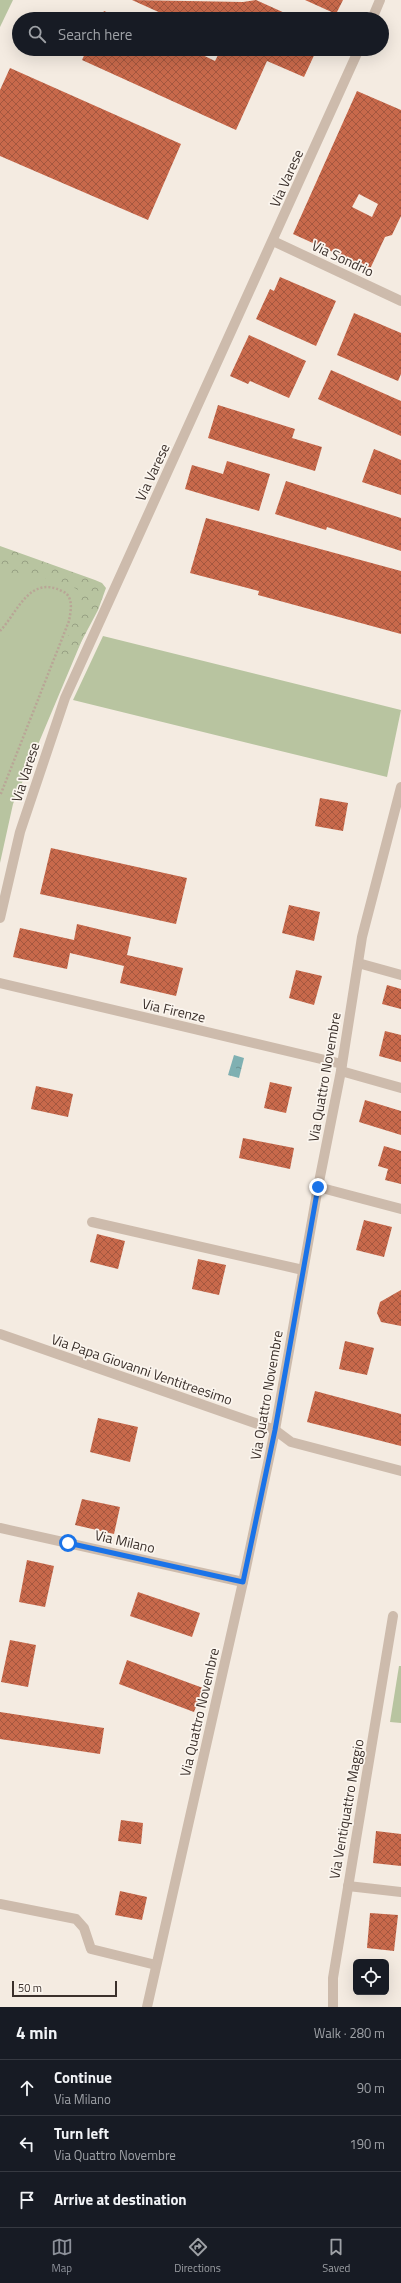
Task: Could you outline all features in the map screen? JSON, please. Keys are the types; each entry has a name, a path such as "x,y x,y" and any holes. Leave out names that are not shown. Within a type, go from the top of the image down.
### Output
{"street":[{"path":"375,12 380,0"},
{"name":"Via Varese","path":"0,918 20,832 64,698 273,241 355,56"},
{"name":"Via Sondrio","path":"273,241 401,301"},
{"name":"Via Quattro Novembre","path":"147,2007 243,1582 275,1430 370,901 401,787"},
{"path":"358,963 401,975"},
{"name":"Via Firenze","path":"0,982 341,1068 401,1088"},
{"path":"318,1187 401,1209"},
{"path":"92,1222 303,1270"},
{"name":"Via Papa Giovanni Ventitreesimo","path":"0,1334 275,1430 291,1442 401,1471"},
{"name":"Via Milano","path":"0,1528 243,1582"},
{"name":"Via Ventiquattro Maggio","path":"334,2007 333,1978 393,1616"},
{"path":"348,1886 401,1892"},
{"path":"0,1904 76,1919 84,1928 91,1949 156,1965"}],"path":[{"path":"0,631 26,596 35,589 42,587 59,589 66,593 70,600 71,610 68,621 0,796"}],"green space":[{"path":"0,0 13,0 0,27"},
{"path":"0,546 95,580 102,583 106,588 98,610 70,663 64,663 60,659 60,655 81,604 80,591 65,583 32,575 0,575"},
{"path":"0,553 103,590 13,804 0,863"},
{"path":"103,636 401,710 387,777 73,700"},
{"path":"399,1666 401,1666 401,1723 390,1722"}],"water":[{"path":"234,1055 244,1058 239,1078 228,1075"}],"building":[{"path":"132,0 243,2 256,0 283,12 159,12"},
{"path":"305,0 343,0 337,12 332,12"},
{"path":"84,56 205,56 215,61 218,56 314,56 304,77 267,61 236,130 82,60"},
{"path":"10,68 181,144 148,220 0,156 0,90"},
{"path":"357,91 401,110 401,216 392,235 385,237 370,269 293,234","holes":["359,194 378,204 372,217 352,207"]},
{"path":"280,277 336,301 316,346 256,319 270,289 274,291"},
{"path":"354,313 401,333 401,374 398,381 337,355"},
{"path":"249,335 306,361 289,398 250,381 248,384 230,376"},
{"path":"331,370 401,401 401,436 318,399"},
{"path":"218,405 295,429 292,438 322,447 315,471 208,438"},
{"path":"374,449 401,460 401,495 362,482"},
{"path":"227,461 270,474 259,511 185,489 192,465 223,474"},
{"path":"286,481 401,518 401,551 327,527 326,530 275,514"},
{"path":"206,518 401,571 401,634 258,595 259,591 190,573"},
{"path":"320,798 348,803 343,831 315,826"},
{"path":"51,848 187,878 176,924 40,894"},
{"path":"289,905 320,912 314,941 282,933"},
{"path":"77,924 131,937 127,955 183,968 176,996 120,983 124,966 70,953 67,969 13,957 20,928 74,940"},
{"path":"296,970 322,976 314,1005 289,998"},
{"path":"387,985 401,989 401,1009 382,1004"},
{"path":"385,1031 401,1035 401,1062 379,1056"},
{"path":"270,1082 292,1087 286,1113 264,1108"},
{"path":"36,1086 73,1094 68,1117 31,1109"},
{"path":"365,1100 401,1111 401,1135 359,1122"},
{"path":"243,1138 294,1148 290,1169 239,1158"},
{"path":"384,1146 401,1151 401,1184 385,1180 388,1169 378,1166"},
{"path":"364,1220 392,1227 384,1257 356,1250"},
{"path":"97,1234 125,1241 118,1269 90,1262"},
{"path":"198,1259 226,1265 219,1295 192,1289"},
{"path":"401,1290 401,1326 381,1322 377,1313 380,1302"},
{"path":"345,1341 374,1348 367,1375 339,1369"},
{"path":"315,1391 401,1414 401,1446 307,1422"},
{"path":"98,1418 138,1427 130,1462 90,1452"},
{"path":"82,1499 120,1507 114,1534 75,1525"},
{"path":"27,1560 54,1566 45,1607 19,1602"},
{"path":"138,1592 200,1613 192,1637 130,1616"},
{"path":"10,1640 36,1645 28,1687 1,1682"},
{"path":"127,1660 203,1688 194,1712 119,1684"},
{"path":"0,1712 104,1728 100,1754 0,1739"},
{"path":"121,1820 143,1823 141,1844 118,1841"},
{"path":"376,1831 401,1834 401,1866 373,1863"},
{"path":"120,1891 147,1897 142,1920 115,1915"},
{"path":"370,1913 398,1915 394,1951 367,1948"}],"route":[{"path":"68,1543 243,1582 275,1430 318,1187"}]}
